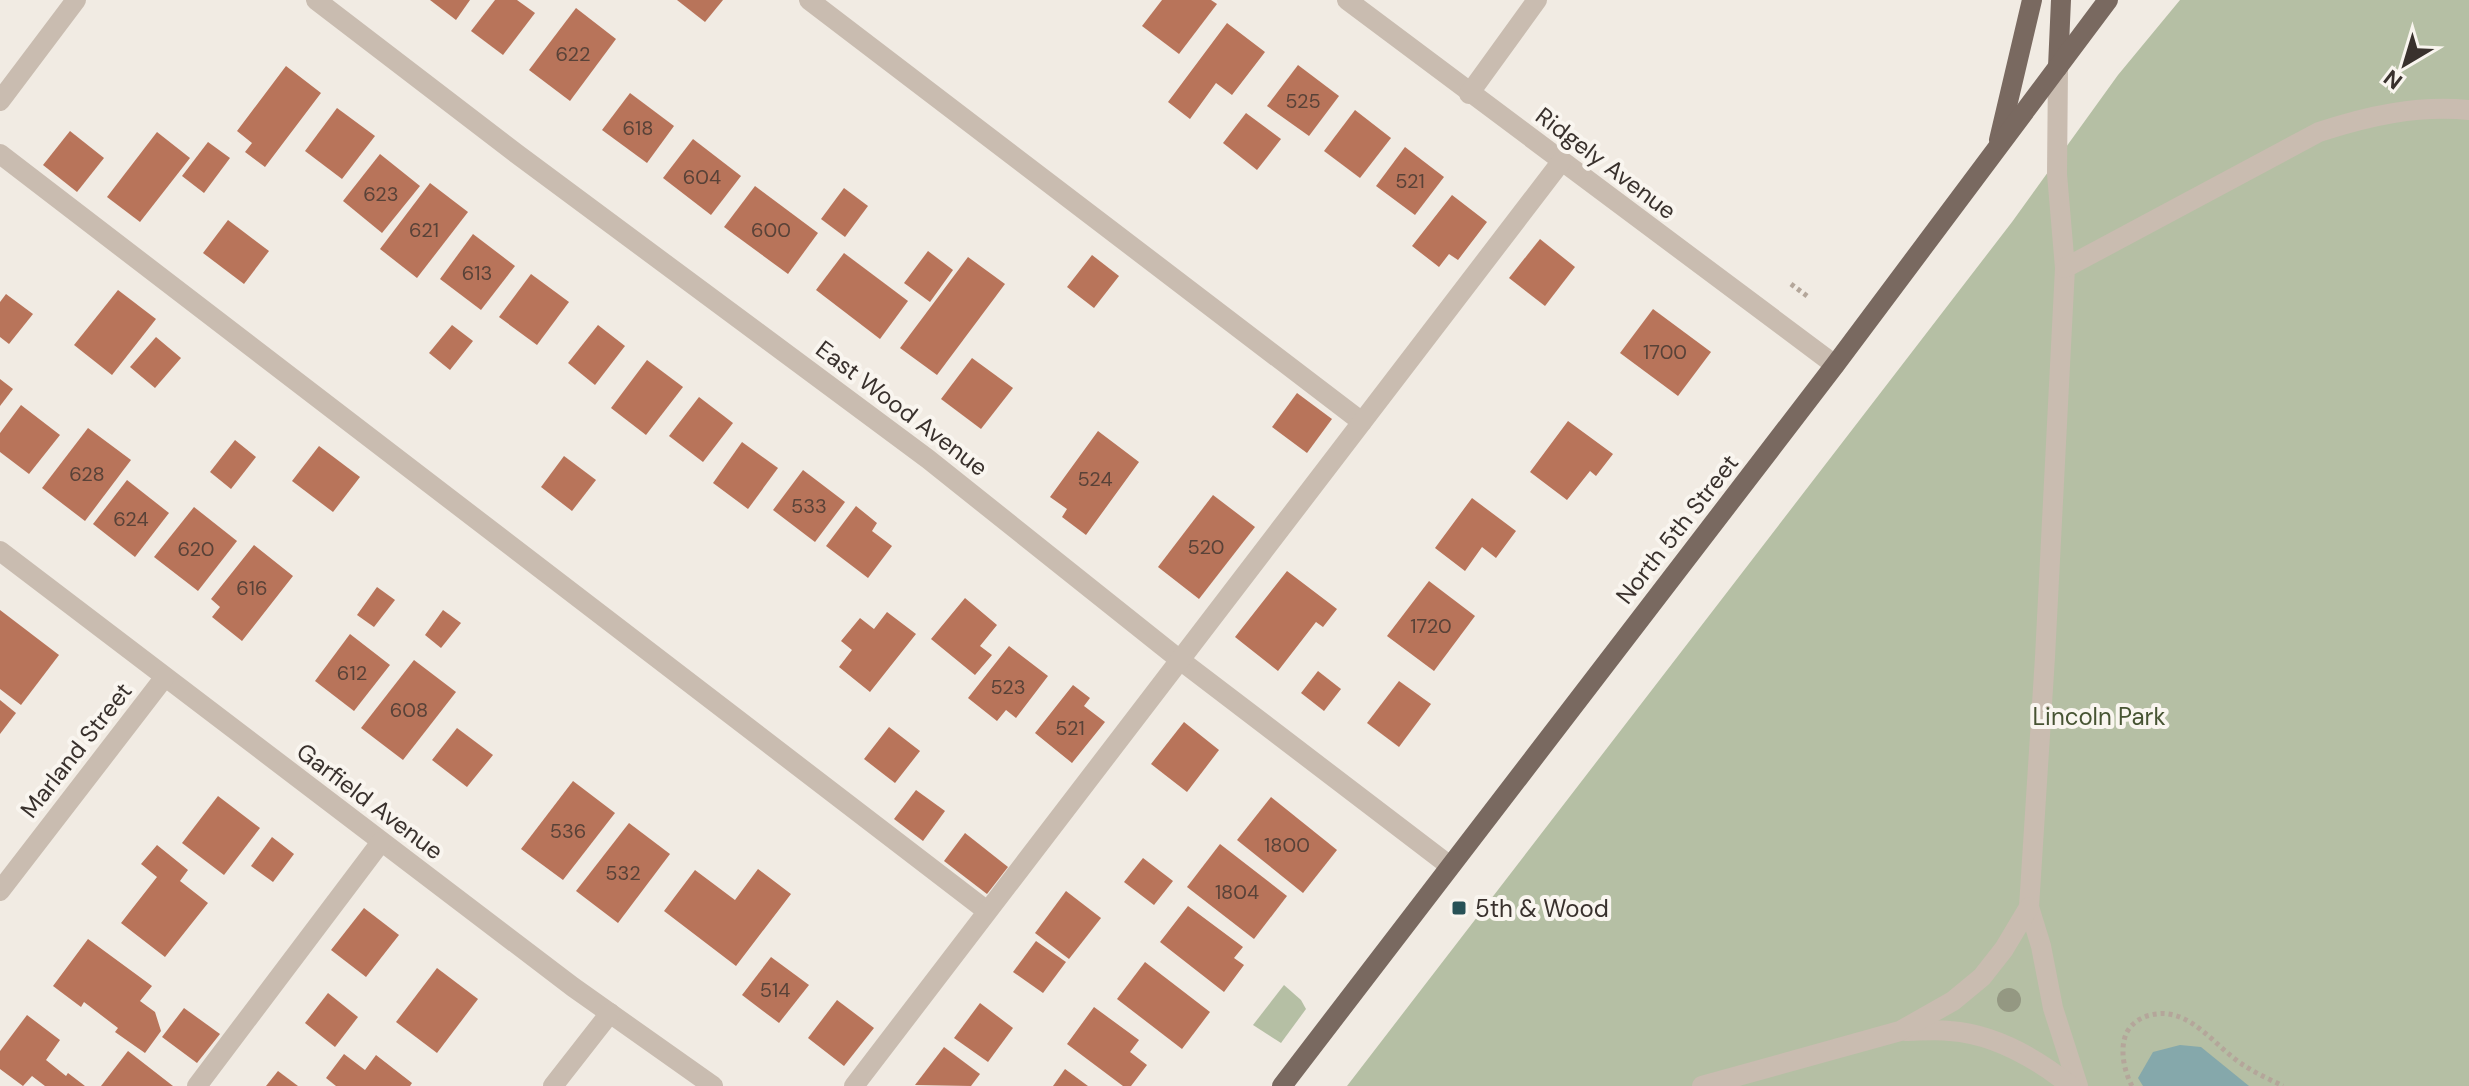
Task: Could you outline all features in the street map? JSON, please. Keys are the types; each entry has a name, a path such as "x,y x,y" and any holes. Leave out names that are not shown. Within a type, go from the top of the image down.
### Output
{"main road":[{"path":"1996,152 2032,0"},
{"path":"2058,67 2061,0"},
{"name":"North 5th Street","path":"1282,1086 1835,365 2108,0"}],"street":[{"path":"0,101 76,0"},
{"name":"East Wood Avenue","path":"316,0 517,154 928,459 1180,660 1450,866"},
{"path":"809,0 1362,422"},
{"name":"Ridgely Avenue","path":"1347,0 1835,365"},
{"path":"1469,94 1537,0"},
{"path":"2058,67 2057,174 2065,268 2029,907 2041,946 2053,1008 2078,1086"},
{"path":"2065,268 2319,132 2363,117 2409,110 2469,110"},
{"path":"0,154 987,911"},
{"path":"854,1086 1561,162"},
{"name":"Garfield Avenue","path":"0,551 381,842 713,1086"},
{"name":"Marland Street","path":"0,891 164,678"},
{"path":"197,1086 381,842"},
{"path":"1702,1086 1900,1031 1953,1001 1982,977 2004,949 2029,907"},
{"path":"553,1086 610,1013"},
{"path":"1900,1031 1952,1031 2001,1044 2043,1065 2071,1086"}],"path":[{"path":"1791,284 1807,296"},
{"path":"2121,1086 2130,1084 2123,1064 2127,1032 2143,1017 2156,1013 2188,1021 2243,1065 2283,1086"}],"green space":[{"name":"Lincoln Park","path":"2180,0 2469,0 2469,1086 1347,1086 2012,222 2118,75"},
{"path":"1284,985 1306,1009 1281,1043 1253,1025"}],"water":[{"path":"2180,1045 2201,1047 2249,1086 2143,1086 2138,1078 2153,1052"}],"building":[{"path":"430,0 470,0 456,20"},
{"path":"495,0 517,0 535,13 503,55 471,31"},
{"path":"677,0 723,0 705,22"},
{"path":"1162,0 1211,0 1217,4 1179,54 1142,26"},
{"path":"576,8 616,39 570,101 529,70"},
{"path":"1227,23 1265,52 1232,95 1216,83 1190,119 1168,102"},
{"path":"1298,65 1339,96 1309,136 1267,106"},
{"path":"286,66 321,93 265,167 245,152 252,143 237,131"},
{"path":"630,93 674,126 647,163 602,130"},
{"path":"337,108 375,136 342,179 305,151"},
{"path":"1355,110 1391,138 1360,178 1324,151"},
{"path":"1246,113 1281,139 1257,170 1223,143"},
{"path":"70,131 104,158 77,192 43,165"},
{"path":"157,132 190,158 140,222 107,197"},
{"path":"693,139 741,176 711,215 663,178"},
{"path":"208,142 230,158 204,193 182,176"},
{"path":"1405,147 1444,177 1415,215 1376,186"},
{"path":"380,154 420,186 382,233 343,201"},
{"path":"430,183 468,212 417,278 380,249"},
{"path":"755,186 818,233 788,274 724,227"},
{"path":"844,188 868,206 845,237 821,219"},
{"path":"1452,195 1487,222 1458,260 1449,254 1439,267 1412,246"},
{"path":"228,220 269,251 244,284 203,253"},
{"path":"473,234 515,266 481,310 440,279"},
{"path":"1540,239 1575,267 1545,306 1509,278"},
{"path":"928,251 953,270 930,302 904,283"},
{"path":"844,253 908,301 880,339 816,290"},
{"path":"1092,255 1119,276 1094,308 1067,287"},
{"path":"968,257 1005,284 937,375 900,348"},
{"path":"531,274 569,302 537,345 499,317"},
{"path":"118,290 156,319 112,375 74,345"},
{"path":"6,294 33,314 9,344 0,337 0,302"},
{"path":"1653,309 1711,352 1678,396 1620,353"},
{"path":"452,325 473,341 450,370 429,353"},
{"path":"598,325 625,346 595,385 568,363"},
{"path":"156,337 181,358 155,388 130,367"},
{"path":"972,358 1013,388 981,429 941,399"},
{"path":"647,360 683,387 646,435 611,408"},
{"path":"0,379 13,389 0,406"},
{"path":"1297,393 1332,419 1307,453 1272,427"},
{"path":"699,397 733,423 703,462 669,436"},
{"path":"21,405 60,435 29,474 0,452 0,433"},
{"path":"1568,421 1613,454 1596,476 1590,471 1567,500 1530,472"},
{"path":"88,428 131,460 85,521 42,488"},
{"path":"1098,431 1139,462 1086,535 1062,517 1067,509 1050,497"},
{"path":"235,440 256,457 231,489 210,472"},
{"path":"742,442 778,468 748,509 713,483"},
{"path":"319,446 360,477 333,512 292,481"},
{"path":"564,456 596,480 572,511 541,487"},
{"path":"803,470 845,502 815,542 773,510"},
{"path":"127,480 169,513 135,557 93,524"},
{"path":"1213,495 1255,527 1199,599 1158,567"},
{"path":"1472,498 1516,531 1496,558 1482,547 1465,571 1435,548"},
{"path":"856,506 877,523 872,531 892,546 868,578 826,546"},
{"path":"194,507 237,541 198,591 154,557"},
{"path":"254,545 293,576 242,641 212,617 220,607 211,599"},
{"path":"1287,571 1337,609 1323,627 1316,622 1278,671 1235,637"},
{"path":"1429,581 1475,616 1434,671 1387,636"},
{"path":"377,587 395,600 374,627 357,615"},
{"path":"965,598 997,625 980,646 992,655 975,675 931,639"},
{"path":"0,610 59,655 21,705 0,689"},
{"path":"443,610 461,623 441,648 425,635"},
{"path":"887,612 916,634 870,692 839,667 852,650 841,641 860,618 874,629"},
{"path":"350,634 390,665 354,711 315,681"},
{"path":"1009,646 1048,676 1016,718 1006,710 997,721 968,698"},
{"path":"414,660 456,692 403,760 361,728"},
{"path":"1318,671 1341,689 1324,711 1301,693"},
{"path":"1399,681 1431,704 1399,747 1367,723"},
{"path":"1073,685 1090,698 1084,706 1105,722 1072,763 1035,733"},
{"path":"0,700 16,713 0,734"},
{"path":"1184,722 1219,750 1187,792 1151,764"},
{"path":"889,727 920,751 895,783 864,759"},
{"path":"457,728 493,755 467,787 432,760"},
{"path":"573,781 615,813 563,880 521,849"},
{"path":"916,790 945,811 923,841 894,819"},
{"path":"218,796 260,828 224,875 182,843"},
{"path":"1271,797 1337,850 1303,893 1237,840"},
{"path":"629,823 670,854 618,923 576,891"},
{"path":"965,833 1008,867 987,894 944,861"},
{"path":"272,837 294,854 273,882 251,866"},
{"path":"1220,844 1287,896 1254,939 1187,887"},
{"path":"157,845 188,870 180,881 208,903 165,957 121,923 157,877 141,864"},
{"path":"1143,858 1173,881 1154,905 1124,882"},
{"path":"758,869 791,894 736,966 664,911 695,870 735,900"},
{"path":"1066,891 1101,918 1069,959 1035,933"},
{"path":"1188,906 1243,947 1234,958 1244,965 1224,992 1160,942"},
{"path":"364,908 399,935 366,977 331,950"},
{"path":"88,939 152,986 140,1001 155,1012 161,1031 145,1053 115,1032 118,1028 84,1002 81,1007 53,986"},
{"path":"1036,941 1066,962 1043,993 1013,972"},
{"path":"771,957 809,985 779,1023 742,995"},
{"path":"1145,962 1210,1012 1182,1049 1117,999"},
{"path":"437,968 478,999 437,1053 396,1022"},
{"path":"328,993 358,1017 335,1047 305,1023"},
{"path":"837,1000 874,1028 844,1066 808,1038"},
{"path":"980,1003 1013,1028 988,1062 954,1038"},
{"path":"1094,1007 1139,1040 1130,1052 1147,1065 1131,1086 1123,1086 1067,1044"},
{"path":"184,1008 220,1034 197,1063 162,1037"},
{"path":"27,1015 60,1040 46,1060 85,1086 45,1086 32,1076 23,1086 0,1069 0,1051"},
{"path":"944,1047 980,1074 971,1086 915,1085"},
{"path":"128,1051 173,1086 101,1086"},
{"path":"344,1054 365,1070 376,1055 412,1083 410,1086 336,1086 326,1078"},
{"path":"1065,1069 1088,1086 1053,1086"},
{"path":"278,1071 298,1086 266,1086"}],"place":[{"name":"5th & Wood","path":"1459,908"}]}
